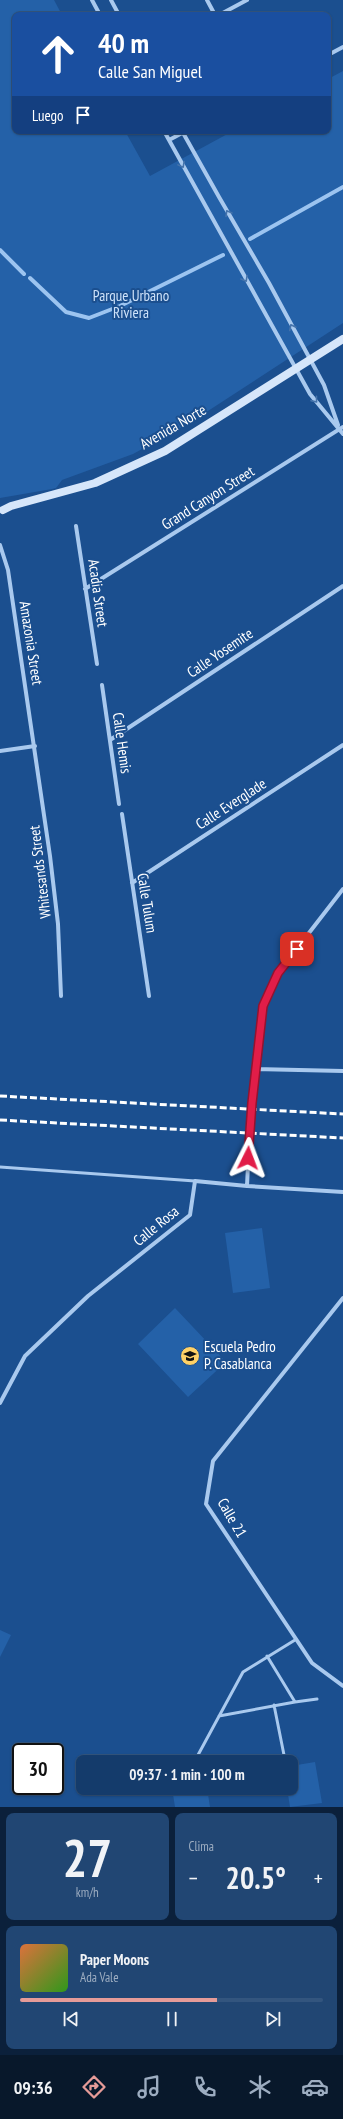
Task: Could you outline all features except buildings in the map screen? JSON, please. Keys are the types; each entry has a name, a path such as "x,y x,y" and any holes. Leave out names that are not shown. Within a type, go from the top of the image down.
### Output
{"street":[{"path":"92,0 98,12"},
{"path":"111,0 117,12"},
{"path":"207,0 214,12"},
{"path":"225,12 247,0"},
{"path":"331,53 343,47"},
{"path":"166,134 310,394 341,428"},
{"path":"169,140 179,134"},
{"path":"186,134 219,198 269,282 324,385 343,434"},
{"name":"Avenida Norte","path":"1,510 95,483 165,451 295,368 310,361 343,340"},
{"name":"Grand Canyon Street","path":"86,589 341,428"},
{"name":"Acadia Street","path":"76,526 97,664"},
{"name":"Amazonia Street","path":"0,545 8,570 34,746"},
{"name":"Calle Yosemite","path":"110,740 343,586"},
{"name":"Calle Hemis","path":"102,685 119,804"},
{"name":"Calle Everglade","path":"132,883 343,745"},
{"path":"0,751 34,746"},
{"name":"Whitesands Street","path":"34,746 54,886 61,996"},
{"name":"Calle Tulum","path":"122,814 150,996"},
{"path":"247,1186 255,1069 263,1006 278,973 343,889"},
{"path":"255,1069 343,1071"},
{"path":"195,1181 343,1192"},
{"name":"Calle Rosa","path":"0,1403 25,1356 88,1296 190,1215 195,1181"},
{"name":"Calle 21","path":"343,1298 213,1461 206,1504 295,1640 312,1663 343,1686"}],"lane":[{"path":"0,1167 195,1181"},
{"path":"198,1755 244,1672 295,1640"},
{"path":"268,1656 294,1702"},
{"path":"219,1716 317,1698"},
{"path":"274,1705 284,1755"}],"green space":[{"name":"Parque Urbano Riviera","path":"0,0 54,0 60,12 12,12 12,134 127,134 150,176 227,134 331,134 331,77 343,71 343,323 191,422 133,454 62,480 56,488 0,498"},
{"path":"262,1228 270,1288 233,1293 225,1233"},
{"path":"175,1308 226,1362 188,1397 138,1344"},
{"path":"0,1630 11,1635 0,1657"},
{"path":"315,1762 322,1803 290,1807 288,1795 298,1795 298,1765"},
{"path":"173,1795 208,1795 210,1807 175,1807"}],"waterway":[{"path":"250,239 343,187"},
{"path":"0,250 24,274"},
{"path":"30,278 66,312 89,318 120,306 223,255"}],"railway":[{"path":"0,1096 343,1114"},
{"path":"0,1120 343,1138"}],"place":[{"name":"Escuela Pedro P. Casablanca","path":"190,1356"}],"route":[{"path":"248,1158 255,1069 263,1006 278,973 297,949"}]}
